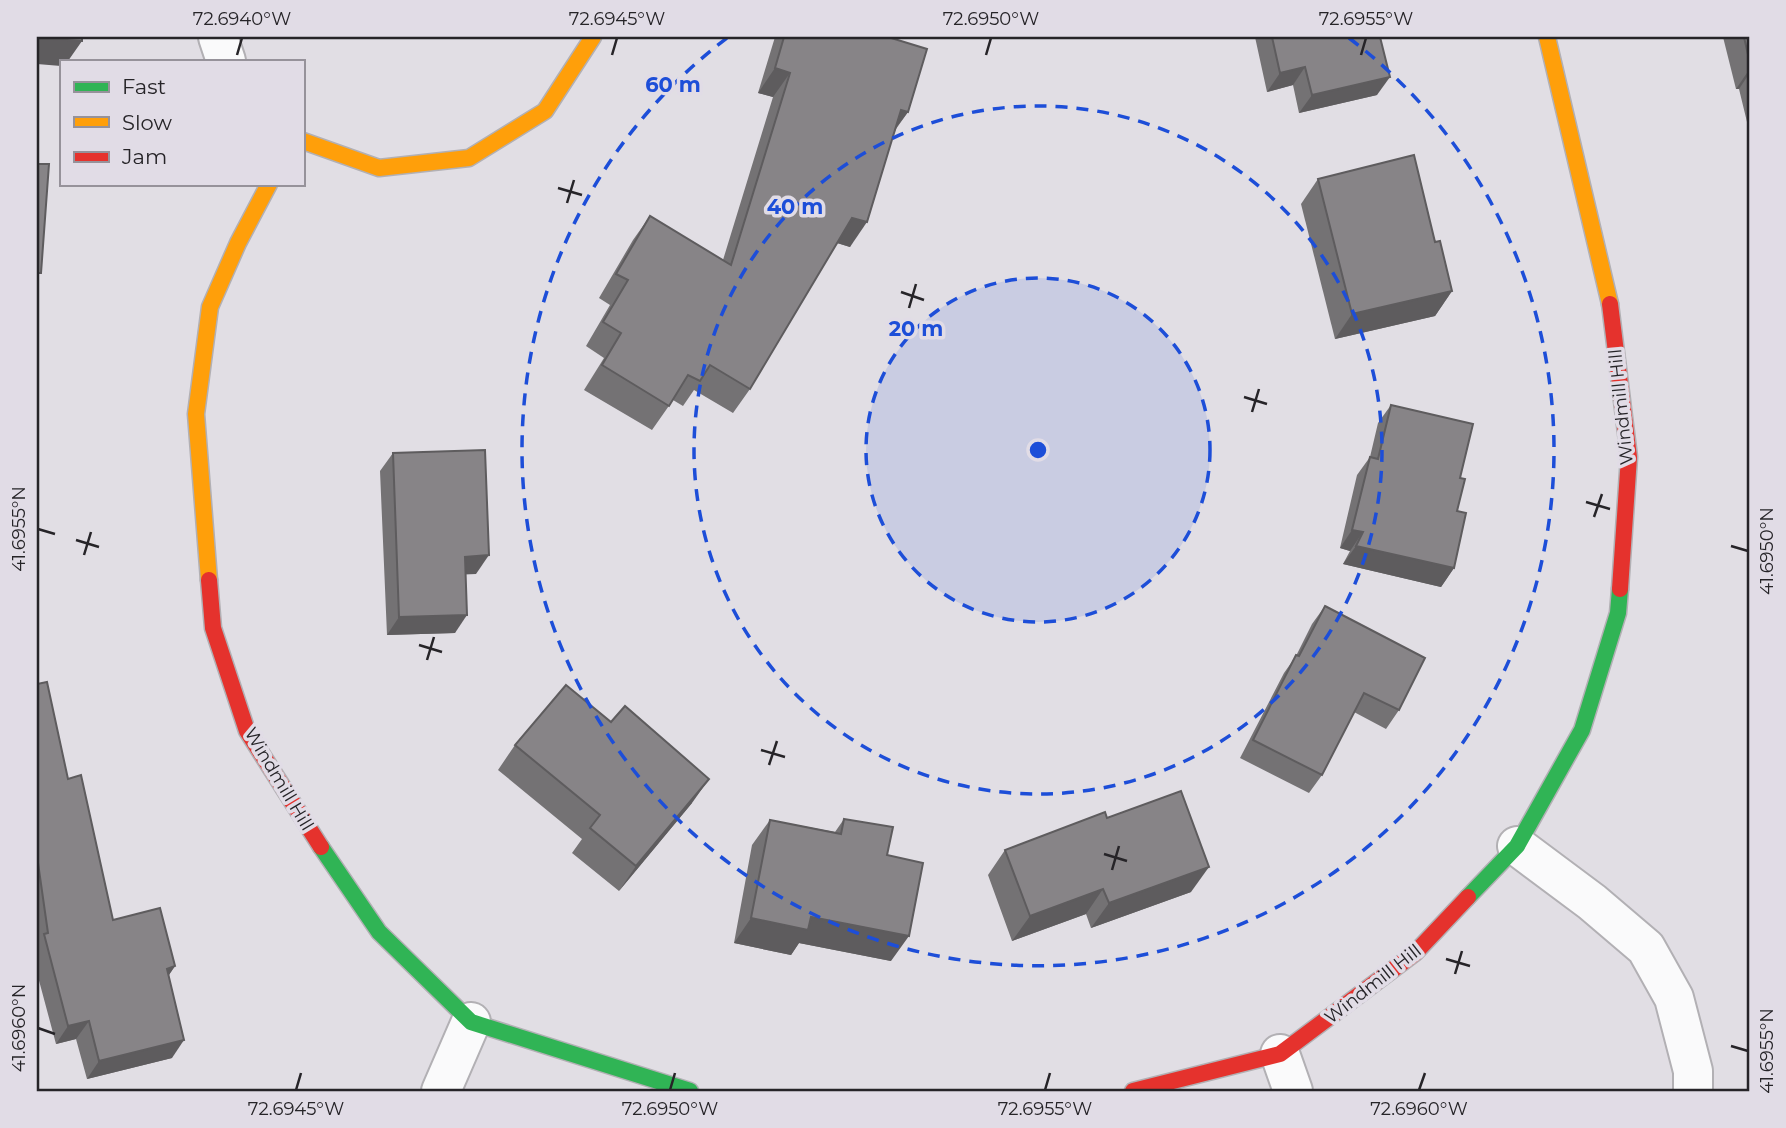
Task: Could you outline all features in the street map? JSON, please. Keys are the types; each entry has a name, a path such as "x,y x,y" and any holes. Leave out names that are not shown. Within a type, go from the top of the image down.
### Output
{"street":[{"path":"218,37 226,60"},
{"path":"304,141 379,168 469,158 545,111 593,37"},
{"name":"Windmill Hill","path":"1133,1091 1280,1054 1415,954 1517,846 1582,730 1618,613 1629,457 1609,296 1547,37"},
{"name":"Windmill Hill","path":"268,186 237,243 210,307 196,414 213,628 247,731 379,933 471,1022 690,1091"},
{"path":"1517,846 1592,902 1646,948 1674,998 1693,1070 1693,1091"},
{"path":"441,1091 471,1022"},
{"path":"1280,1054 1293,1091"}],"building":[{"path":"82,37 82,41 37,38"},
{"path":"784,37 888,37 927,49 908,112 901,110 867,222 852,218 750,389 710,365 700,381 688,375 669,406 602,365 621,333 603,322 628,280 616,274 650,216 731,265 790,73 775,68"},
{"path":"1272,37 1380,37 1390,77 1312,95 1305,67 1280,73"},
{"path":"1744,37 1749,37 1749,59"},
{"path":"1414,155 1435,242 1440,241 1452,291 1352,314 1318,179"},
{"path":"37,164 49,164 41,273 37,273"},
{"path":"1391,405 1473,424 1460,478 1465,479 1457,511 1466,513 1454,568 1356,546 1363,532 1352,530 1370,457 1378,459"},
{"path":"485,450 489,555 465,557 467,615 399,617 393,453"},
{"path":"1325,606 1425,658 1399,710 1364,693 1322,775 1253,740 1296,655 1299,656"},
{"path":"47,682 68,779 81,775 113,920 160,908 175,966 167,969 184,1040 99,1061 89,1021 68,1026 44,934 48,933 37,856 37,684"},
{"path":"566,685 611,722 625,706 709,779 636,866 590,828 600,815 515,745"},
{"path":"1181,791 1209,867 1109,903 1103,889 1030,916 1005,850 1105,812 1107,818"},
{"path":"844,819 893,827 887,855 923,863 909,936 811,917 808,930 751,918 770,820 841,834"}],"traffic: fast":[{"path":"1468,897 1517,846 1582,730 1618,613 1620,589"},
{"path":"321,847 379,932 471,1022 690,1091"}],"traffic: slow":[{"path":"304,141 379,168 469,158 545,111 593,37"},
{"path":"1547,37 1610,304"},
{"path":"209,580 196,414 210,307 238,243 268,186"}],"traffic: jam":[{"path":"1610,304 1629,457 1620,589"},
{"path":"209,580 213,628 247,731 321,847"},
{"path":"1133,1091 1280,1054 1415,953 1468,897"}]}
